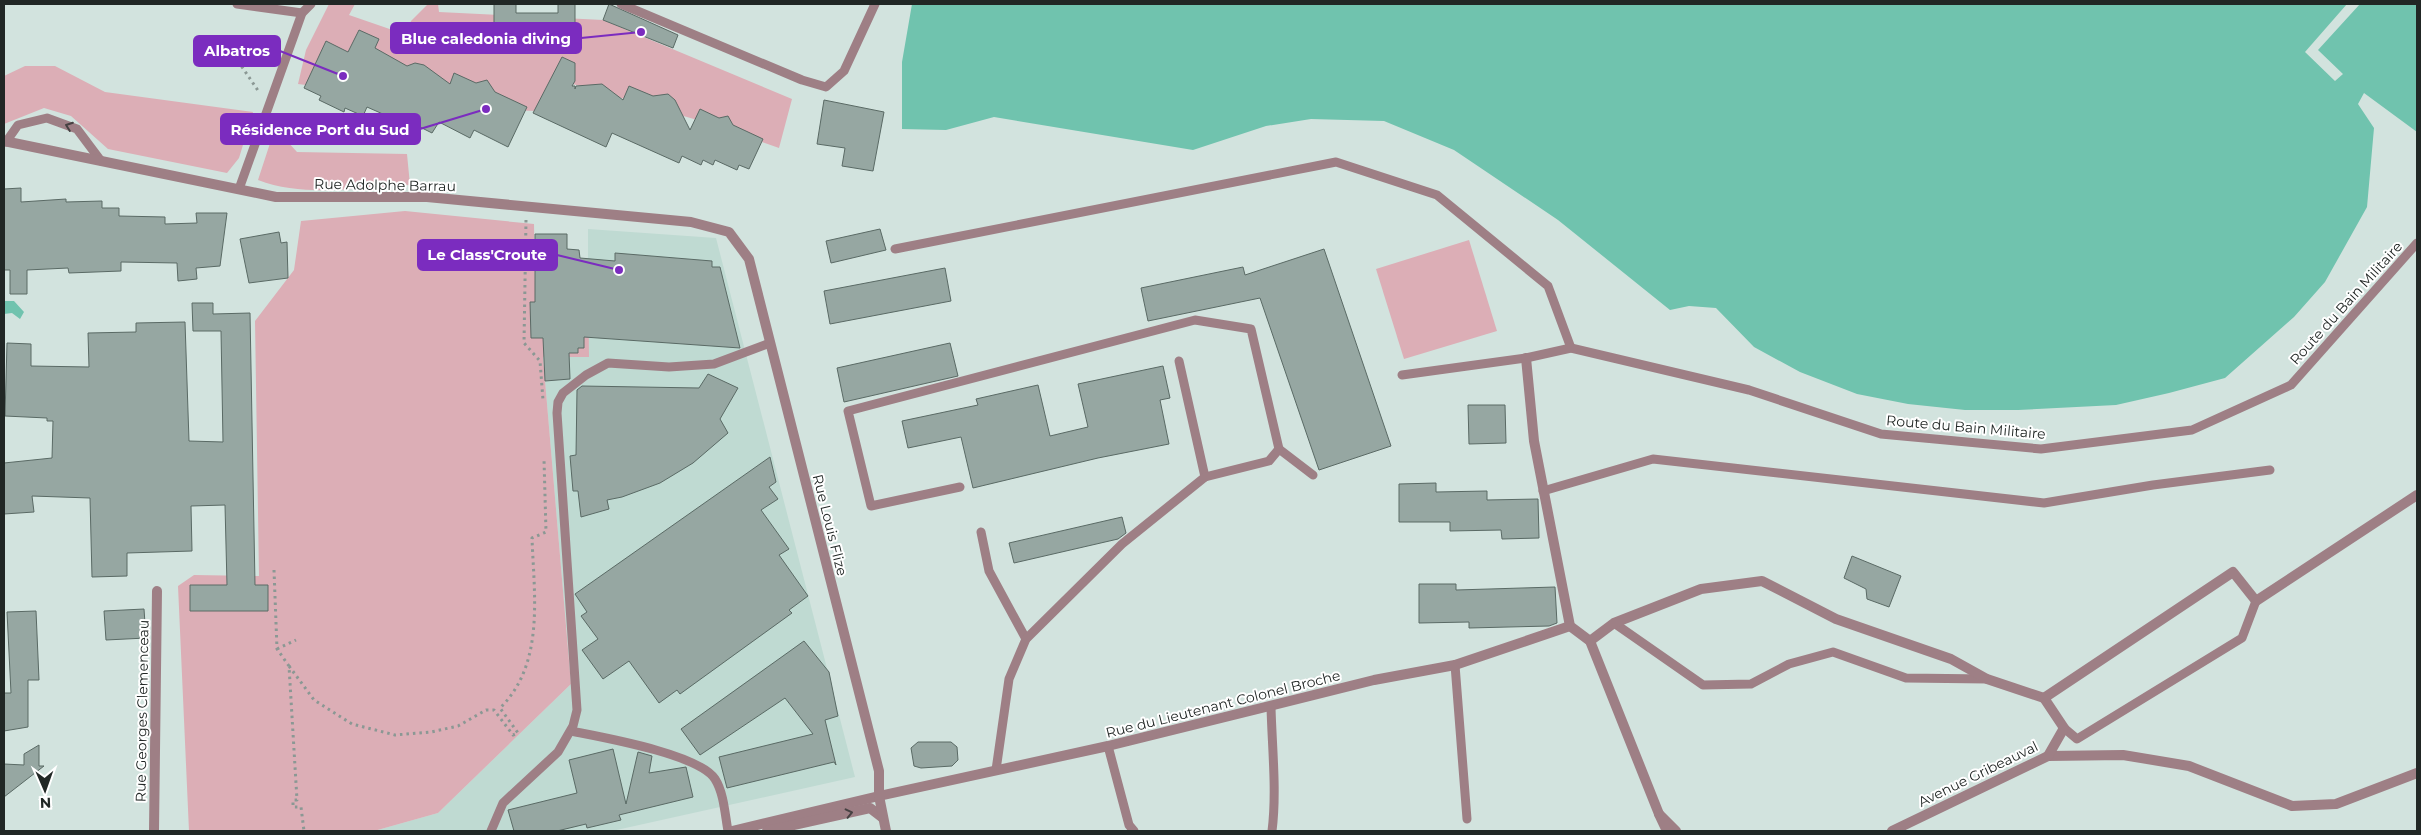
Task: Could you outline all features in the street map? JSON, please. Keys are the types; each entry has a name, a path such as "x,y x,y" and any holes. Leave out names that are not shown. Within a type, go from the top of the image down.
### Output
{"street":[{"name":"Rue Adolphe Barrau","path":"5,142 276,197 427,197 691,222 729,232"},
{"name":"Rue Louis Flize","path":"729,232 749,259 879,771 880,796 886,831"},
{"path":"1526,358 1534,441 1570,626 1590,641 1667,831"},
{"path":"2044,698 2233,572 2256,601 2417,494"},
{"path":"1590,641 1614,623 1701,589 1762,581 1836,619 1951,659 1987,679 2044,698 2064,728"},
{"name":"Rue Georges Clemenceau","path":"154,831 158,591"},
{"name":"Rue du Lieutenant Colonel Broche","path":"730,831 1108,746 1272,707 1374,680 1455,665 1570,626"},
{"name":"Avenue Gribeauval","path":"1892,831 2048,756 2064,728"},
{"path":"2048,756 2123,755 2189,766 2292,806 2336,804 2417,773"},
{"path":"767,831 870,808 883,818"},
{"path":"1659,814 1676,831"}],"lane":[{"path":"237,4 302,13"},
{"path":"239,189 302,13 311,4"},
{"path":"621,4 775,69 826,87 844,70 875,4"},
{"name":"Rue Adolphe Barrau","path":"5,142 18,125 48,118 77,129 101,161"},
{"path":"895,249 1336,162 1436,195 1548,286 1571,348"},
{"name":"Route du Bain Militaire","path":"1402,376 1526,358 1571,348 1749,390 1881,434 2041,448 2192,430 2291,385 2417,243"},
{"path":"960,487 871,506 848,411 1195,320 1252,328 1279,449 1313,475"},
{"path":"491,831 503,803 551,758 570,731 578,710 559,445 558,402 570,387 597,368 608,363 669,367 714,364 770,343"},
{"path":"1179,361 1205,477"},
{"path":"996,770 1010,680 1026,640 1122,544 1205,477 1269,460 1279,449"},
{"path":"1543,491 1654,458 2044,503 2153,485 2270,470"},
{"path":"981,532 988,572 1026,640"},
{"path":"2064,728 2077,739 2242,638 2256,601"},
{"path":"1614,623 1703,685 1751,684 1788,664 1833,652 1906,678 1987,679"},
{"path":"1455,665 1467,819"},
{"path":"1272,707 1272,774 1275,805 1272,831"},
{"path":"570,731 657,751 705,770 715,778 730,831"},
{"path":"1108,746 1129,825 1134,831"}],"path":[{"path":"238,62 262,98"},
{"path":"526,207 524,343 540,361 543,403"},
{"path":"274,570 277,649 314,700 352,724 394,735 431,732 458,726 486,710 494,710 513,735 518,733 500,708 510,698 524,673 531,643 535,618 532,538 546,532 544,453"},
{"path":"277,649 296,640"},
{"path":"289,666 297,800 293,800 293,807 301,807 304,831"}],"shaded area":[{"path":"329,4 355,4 349,15 407,35 411,21 428,4 438,4 439,12 603,20 792,99 779,148 762,142 763,139 559,80 538,111 499,110 298,84 306,50"},
{"path":"912,4 2347,4 2305,52 2335,81 2343,74 2318,50 2360,4 2417,4 2417,132 2364,93 2358,104 2374,128 2367,207 2325,282 2294,317 2225,378 2116,405 2018,410 1965,410 1908,404 1857,394 1800,372 1754,347 1716,308 1689,306 1670,310 1558,220 1454,150 1384,121 1311,119 1266,126 1193,150 994,117 946,130 902,129 902,62"},
{"path":"25,66 55,66 105,92 253,112 239,158 227,173 108,149 71,116 44,108 4,124 4,76"},
{"path":"275,128 297,152 407,154 410,185 314,190 295,189 258,180"},
{"path":"405,211 534,224 535,284 588,283 589,357 543,357 571,684 438,813 374,831 189,831 178,586 194,575 259,576 255,321 294,270 301,221"},
{"path":"588,229 716,238 855,777 612,831 374,831 438,813 571,684 543,357 588,283"},
{"path":"1469,240 1497,331 1404,359 1376,269"},
{"path":"4,301 14,301 24,312 20,319 12,313 4,314"}],"building":[{"path":"494,4 516,4 516,13 558,13 558,4 575,4 575,35 494,35"},
{"path":"609,4 678,35 673,48 603,20"},
{"path":"359,30 379,39 375,48 407,66 415,63 424,65 450,84 454,73 476,83 487,80 495,92 527,107 508,147 474,130 470,138 439,122 432,133 412,123 410,126 367,107 363,116 345,108 344,112 319,100 321,96 304,88 326,41 348,52"},
{"path":"562,57 575,63 575,81 572,86 575,86 575,89 576,86 602,84 623,100 629,86 653,96 668,94 675,100 690,130 700,109 719,118 728,116 733,125 763,139 749,169 739,165 737,170 715,160 713,165 703,160 701,165 682,156 679,163 612,133 606,147 533,113"},
{"path":"824,100 884,112 873,171 842,166 845,148 817,144"},
{"path":"21,188 21,202 66,199 66,202 102,201 102,208 119,208 119,216 165,217 165,224 197,223 196,213 227,213 220,266 196,268 197,279 178,281 177,263 121,262 121,271 69,273 68,268 27,270 27,294 10,294 10,270 4,270 4,189"},
{"path":"880,229 886,250 831,263 826,241"},
{"path":"279,232 281,243 287,242 288,278 249,283 240,239"},
{"path":"535,234 567,234 567,249 579,250 580,258 615,261 615,253 712,261 712,267 720,267 740,348 584,337 584,348 578,348 578,353 569,353 570,379 545,381 543,338 531,338 530,302 535,302"},
{"path":"1324,249 1391,446 1319,470 1260,298 1148,321 1141,288 1243,267 1245,275"},
{"path":"945,268 951,301 830,324 824,291"},
{"path":"192,303 213,303 213,314 250,313 255,585 268,585 268,611 190,611 190,585 227,585 225,505 191,506 192,551 127,553 127,576 92,577 90,498 32,496 34,512 4,514 4,463 52,458 53,421 47,421 47,418 5,416 7,343 31,344 31,366 89,367 88,333 136,332 136,323 185,322 189,441 223,442 221,331 193,331"},
{"path":"950,343 958,376 844,402 837,368"},
{"path":"1163,366 1170,398 1160,400 1169,444 1098,458 973,488 961,437 908,448 902,421 978,405 976,399 1038,385 1050,436 1088,427 1078,384"},
{"path":"708,374 738,388 720,419 728,433 693,463 660,483 622,497 607,500 609,509 581,517 578,491 573,491 570,456 576,455 577,390 582,386 699,388"},
{"path":"1468,405 1505,405 1506,443 1469,444"},
{"path":"770,457 776,482 769,487 778,499 761,510 789,549 779,555 808,596 789,610 792,613 680,694 677,690 659,703 629,661 603,679 582,650 598,639 581,616 587,612 575,594"},
{"path":"1436,483 1436,492 1487,491 1487,500 1538,499 1539,538 1502,539 1501,530 1450,531 1450,522 1399,522 1399,484"},
{"path":"1122,517 1126,533 1118,539 1014,563 1009,543"},
{"path":"1852,556 1901,576 1889,607 1867,599 1866,589 1844,578"},
{"path":"1419,584 1456,584 1456,590 1555,587 1557,623 1549,626 1469,628 1469,622 1419,623"},
{"path":"144,609 146,638 106,640 104,611"},
{"path":"36,611 39,680 28,680 28,727 4,731 4,693 11,693 7,612"},
{"path":"804,641 829,672 838,716 825,720 836,765 834,762 727,788 719,757 813,734 785,698 700,755 681,729"},
{"path":"918,742 951,742 957,747 958,760 952,766 921,768 914,766 911,748"},
{"path":"39,745 39,766 44,766 4,797 4,764 24,765 24,754"},
{"path":"613,749 626,804 638,752 652,756 649,773 686,767 693,797 619,815 621,820 587,828 586,824 557,831 514,831 508,810 577,793 569,760"}],"place":[{"name":"Blue caledonia diving","path":"641,32"},
{"name":"Albatros","path":"343,76"},
{"name":"Résidence Port du Sud","path":"486,109"},
{"name":"Le Class'Croute","path":"619,270"}]}
